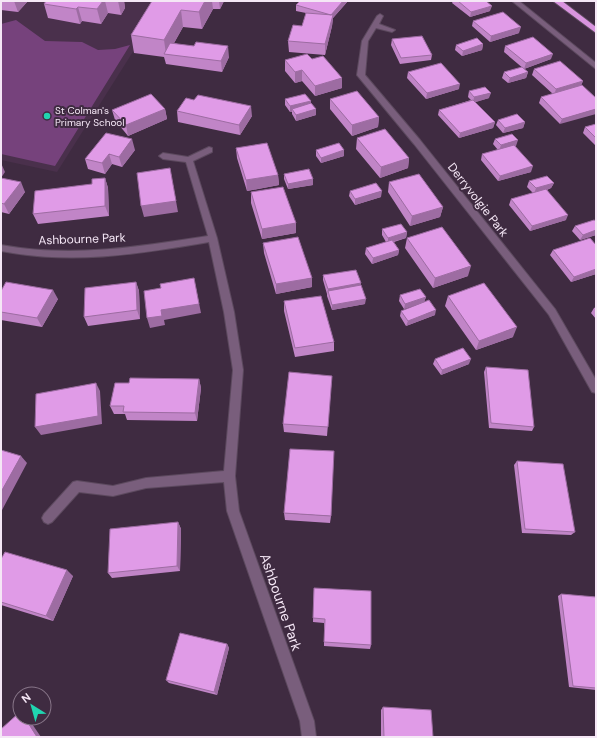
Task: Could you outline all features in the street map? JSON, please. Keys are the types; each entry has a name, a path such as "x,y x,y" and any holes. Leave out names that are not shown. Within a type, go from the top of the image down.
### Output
{"highway":[{"path":"557,1 596,31"}],"street":[{"path":"515,1 581,53 596,67"},
{"name":"Derryvolgie Park","path":"380,16 366,41 361,75 417,142 552,312 596,389"},
{"path":"375,25 392,30"},
{"path":"162,156 189,160 209,150"},
{"name":"Ashbourne Park","path":"189,160 213,238 229,312 238,370 229,476 233,511 307,721 309,737"},
{"name":"Ashbourne Park","path":"1,248 25,254 113,254 213,238"},
{"path":"48,518 77,486 113,491 146,483 229,476"}],"shaded area":[{"name":"St Colman's Primary School","path":"1,1 165,1 57,172 1,160"},
{"name":"St Colman's Primary School","path":"16,20 45,41 82,42 98,50 115,49 130,45 55,166 1,154 1,24"}],"building":[{"path":"46,1 103,1 97,9 78,7 76,9 44,4"},
{"path":"152,1 205,1 199,12 181,10 164,40 131,35"},
{"path":"300,1 343,1 331,15 296,5"},
{"path":"458,1 486,1 492,6 471,12"},
{"path":"503,12 521,27 491,36 473,21"},
{"path":"306,13 333,15 325,44 288,41 293,25 302,26"},
{"path":"422,36 432,55 401,58 392,39"},
{"path":"533,37 553,54 526,63 505,46"},
{"path":"477,38 483,44 463,51 456,45"},
{"path":"196,42 228,46 221,61 164,54 170,43 194,46"},
{"path":"307,54 312,59 323,56 342,78 315,86 302,70 295,72 285,60"},
{"path":"560,61 583,81 556,89 534,69"},
{"path":"441,63 460,84 427,93 408,72"},
{"path":"522,67 528,72 510,78 504,72"},
{"path":"582,85 596,98 596,109 562,119 541,97"},
{"path":"485,87 491,93 474,97 469,91"},
{"path":"357,91 379,117 352,125 330,99"},
{"path":"151,94 165,109 126,125 112,110"},
{"path":"305,94 311,101 290,106 285,99"},
{"path":"198,95 251,106 239,125 177,111 186,98 194,100"},
{"path":"473,100 495,122 460,133 439,110"},
{"path":"311,103 316,109 296,115 292,109"},
{"path":"517,114 525,122 505,128 498,120"},
{"path":"596,124 596,138 585,127"},
{"path":"385,129 409,158 381,167 357,138"},
{"path":"106,133 132,139 119,157 109,154 102,163 85,159"},
{"path":"512,134 518,140 501,145 495,139"},
{"path":"267,143 278,175 246,180 236,148"},
{"path":"339,143 344,150 321,158 316,150"},
{"path":"514,145 533,166 500,176 482,154"},
{"path":"170,168 176,201 141,206 137,173"},
{"path":"309,169 313,179 288,184 284,174"},
{"path":"419,174 443,207 412,216 389,182"},
{"path":"547,176 554,183 536,188 529,181"},
{"path":"1,178 21,182 4,204 1,203"},
{"path":"105,178 105,206 33,214 35,191 92,184 92,179"},
{"path":"376,183 382,191 355,199 350,191"},
{"path":"283,187 296,223 262,229 251,192"},
{"path":"546,189 568,215 532,226 511,199"},
{"path":"594,220 596,221 596,230 583,235 575,226"},
{"path":"401,224 407,232 388,238 382,229"},
{"path":"442,227 471,266 435,278 407,238"},
{"path":"298,237 312,278 276,284 263,243"},
{"path":"590,238 596,245 596,269 574,277 553,250"},
{"path":"392,240 399,250 373,258 366,248"},
{"path":"356,270 361,283 328,289 323,275"},
{"path":"194,278 199,304 161,310 162,316 147,318 144,291 161,288 160,284"},
{"path":"6,282 53,290 37,318 1,312 1,291"},
{"path":"136,282 137,310 84,317 85,288"},
{"path":"484,283 517,327 479,341 448,296"},
{"path":"361,285 366,299 332,305 328,291"},
{"path":"420,289 426,297 405,304 400,295"},
{"path":"321,296 334,342 295,348 284,301"},
{"path":"429,300 436,310 408,321 401,311"},
{"path":"463,348 471,359 442,370 435,359"},
{"path":"486,367 528,370 534,427 491,423"},
{"path":"289,372 332,376 328,427 283,424"},
{"path":"130,378 199,379 195,413 123,412 124,406 110,406 115,383 129,383"},
{"path":"96,383 98,416 35,427 36,394"},
{"path":"290,449 334,451 331,516 284,513"},
{"path":"1,450 21,456 1,492"},
{"path":"517,461 563,464 575,532 525,529"},
{"path":"178,522 177,566 108,573 110,529"},
{"path":"5,552 67,570 46,616 1,602 1,559"},
{"path":"314,588 371,591 371,645 324,642 325,619 313,618"},
{"path":"561,594 596,597 596,688 573,686"},
{"path":"180,633 227,644 214,692 166,680"},
{"path":"383,707 431,710 433,737 384,737"},
{"path":"12,719 12,726 30,726 37,737 1,737 1,729"}],"place":[{"name":"St Colman's Primary School","path":"47,116"}]}
